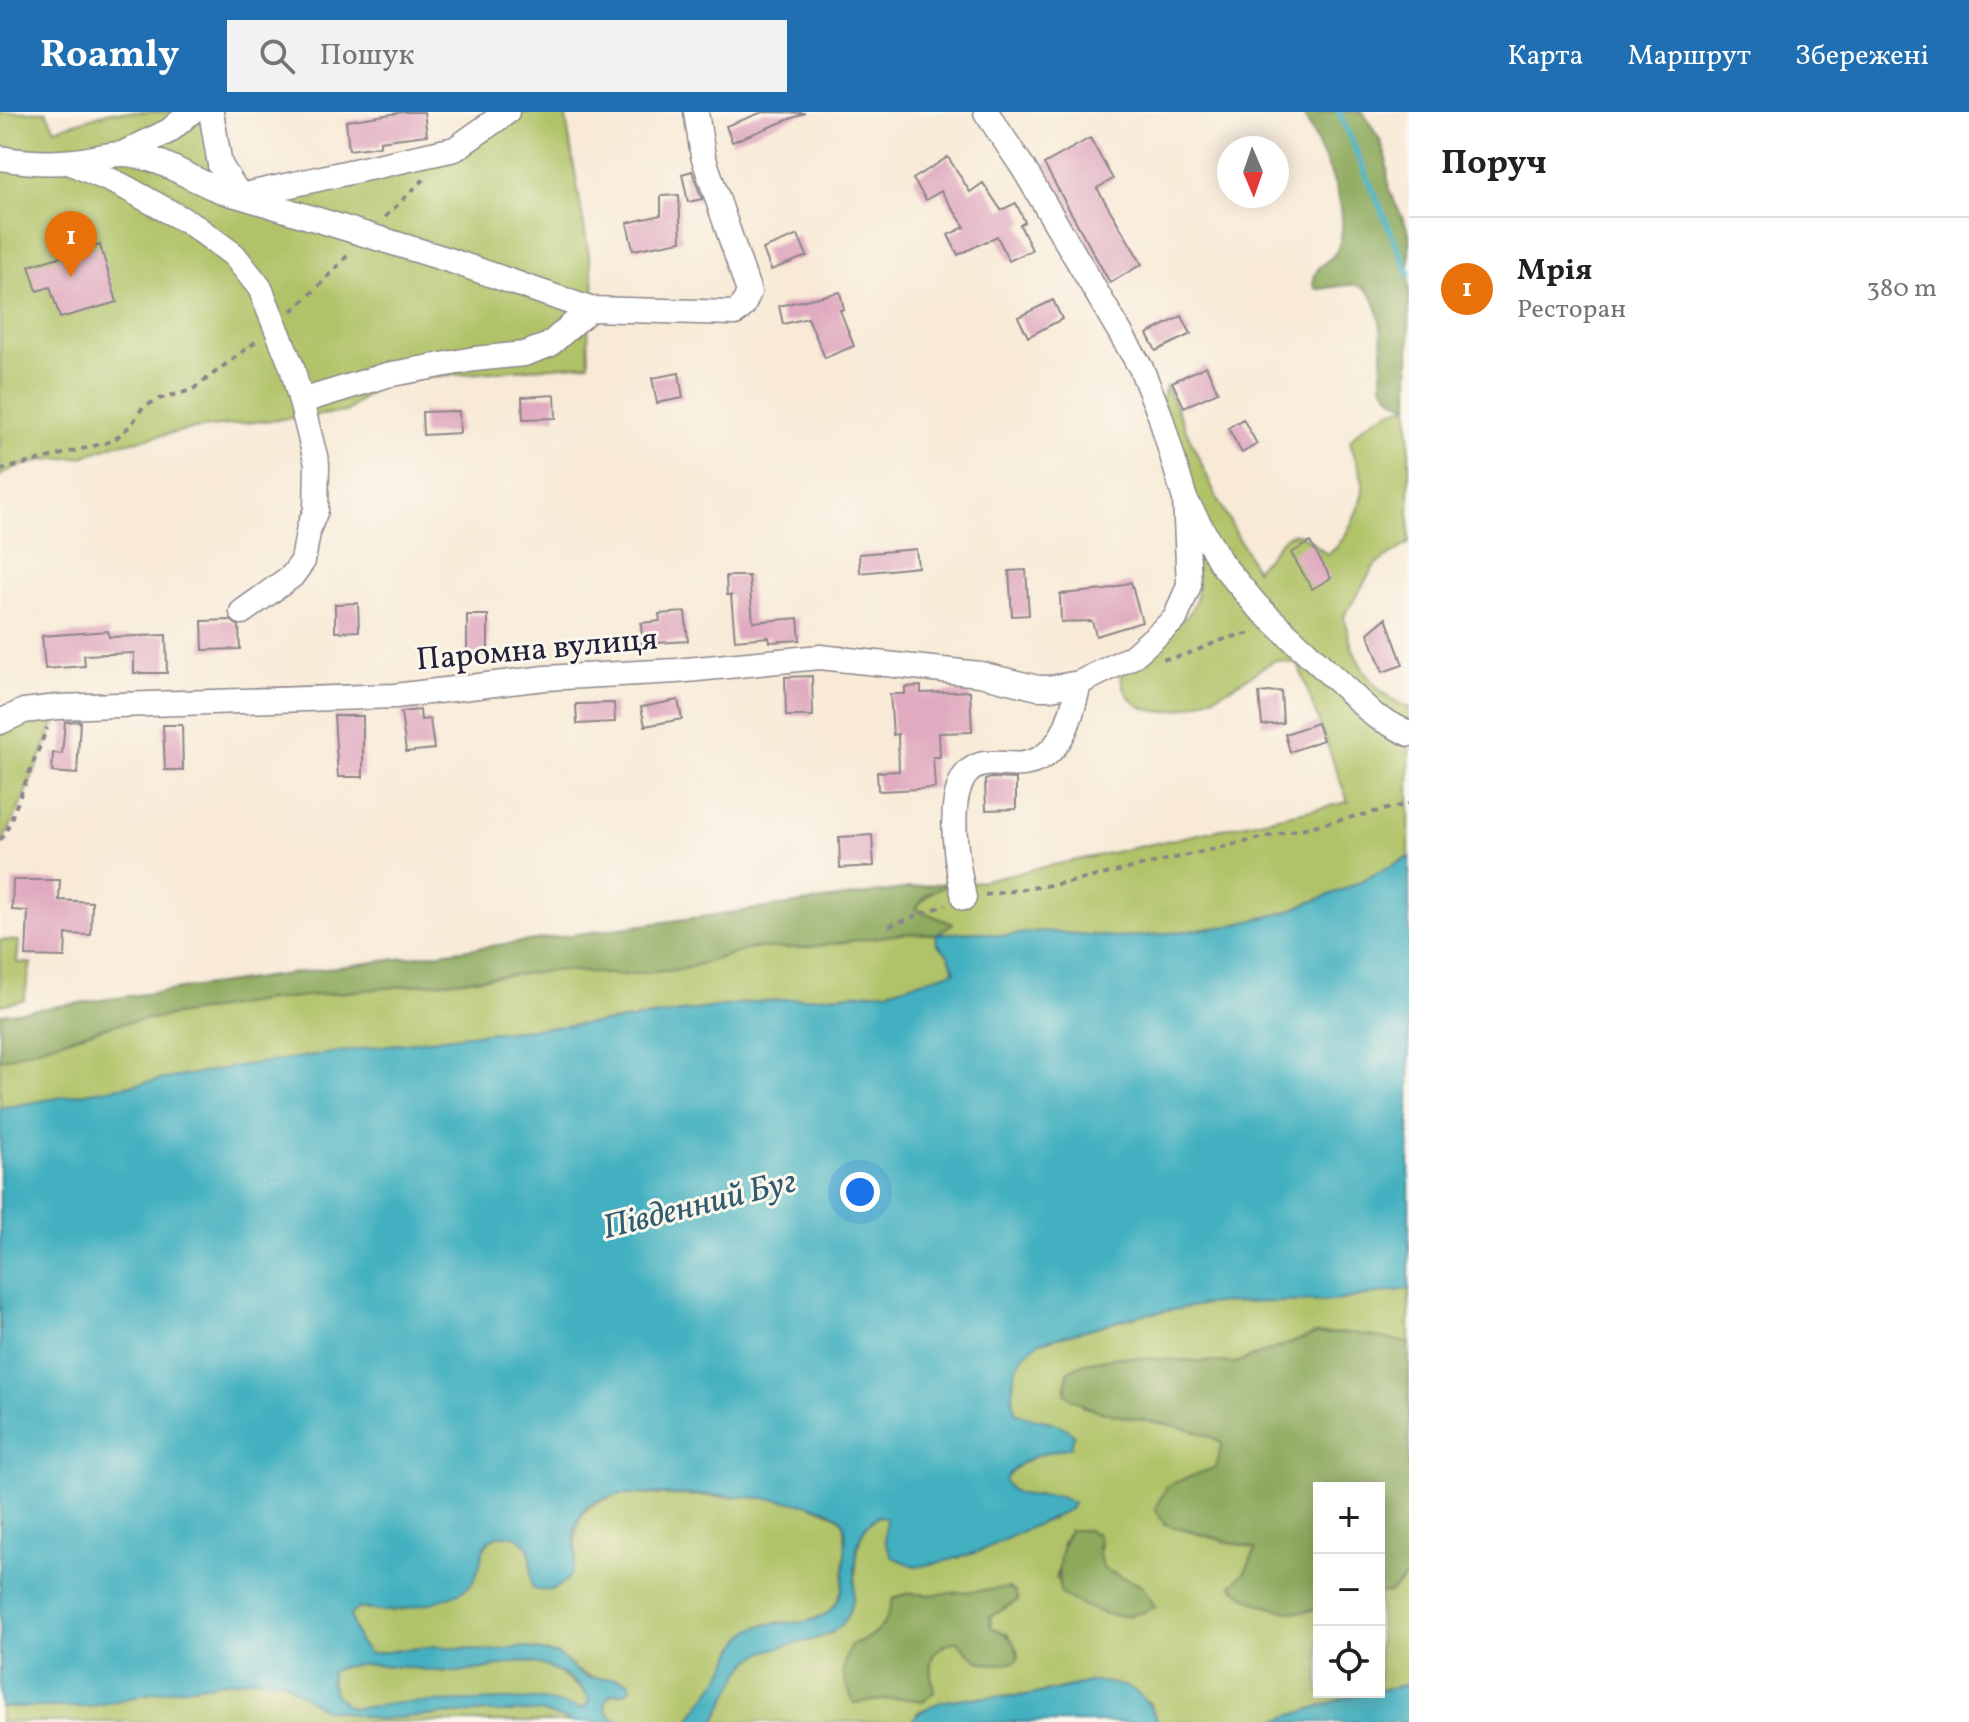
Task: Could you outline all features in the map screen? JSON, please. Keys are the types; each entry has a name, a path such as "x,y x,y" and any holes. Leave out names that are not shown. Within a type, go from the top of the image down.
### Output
{"street":[{"path":"0,158 70,162 122,154 169,131 191,112"},
{"path":"211,112 220,165 240,196"},
{"path":"240,196 455,149 507,112"},
{"path":"122,154 164,163 221,193 240,196 449,260 590,309 735,313 743,306 749,292 703,156 696,112"},
{"path":"986,112 1024,169 1141,368 1160,415 1185,499 1221,563 1256,605 1375,716 1409,734"},
{"path":"70,162 121,185 181,219 234,255 260,288 292,367 317,464 316,510 309,527 303,561 292,576 242,612"},
{"path":"302,401 387,375 474,359 524,354 549,345 590,309"},
{"name":"Паромна вулиця","path":"0,722 24,711 57,707 395,696 545,678 676,671 820,657 980,674 1038,688 1079,683 1132,657 1175,619 1189,585 1185,499"},
{"path":"964,898 956,860 955,809 960,785 971,770 980,765 1022,764 1037,761 1049,753 1066,727 1079,683"}],"path":[{"path":"0,470 113,441 131,425 143,407 192,390 316,289 455,149"},
{"path":"1132,657 1166,659 1193,653 1211,643 1241,634 1276,635 1294,641"},
{"path":"0,840 57,707"},
{"path":"889,926 964,898 1071,882 1409,804"}],"green space":[{"path":"0,112 46,112 55,129 111,112 187,112 164,130 82,155 0,149"},
{"path":"196,112 230,172 244,182 273,185 434,149 496,112 565,112 597,304 588,321 589,364 383,381 346,412 192,429 114,445 82,457 43,460 13,468 0,476 0,168 52,168"},
{"path":"1303,112 1363,112 1380,140 1386,157 1389,190 1409,232 1409,406 1394,398 1382,385 1381,327 1373,298 1365,289 1354,285 1316,289 1313,285 1317,270 1333,256 1339,245 1342,212 1332,177"},
{"path":"1166,386 1218,500 1256,570 1291,534 1303,536 1327,554 1340,543 1352,523 1363,491 1350,441 1361,428 1376,418 1409,406 1409,543 1375,565 1344,616 1364,671 1383,692 1409,708 1409,857 1347,888 1283,913 1229,926 1113,937 1041,931 1004,936 977,932 937,934 937,944 948,954 955,971 888,991 745,1003 617,1021 367,1048 0,1108 0,1060 112,1025 268,1000 562,970 621,975 684,969 752,948 802,948 907,933 936,934 952,924 915,910 925,898 943,886 965,884 1348,802 1298,664 1275,660 1222,692 1180,709 1159,711 1141,707 1125,690 1120,676 1189,614 1196,600 1198,580 1162,401"},
{"path":"59,713 17,813 0,846 0,725"},
{"path":"953,882 927,894 916,909 953,924 936,934 907,933 802,948 752,948 684,969 621,975 562,970 268,1000 112,1025 0,1060 0,1014"},
{"path":"0,940 19,941 17,963 31,963 24,1000 0,1005"},
{"path":"1409,1289 1409,1343 1353,1333 1316,1334 1235,1363 1120,1357 1085,1363 1082,1407 1202,1431 1222,1443 1216,1467 1183,1530 1256,1549 1245,1572 1233,1584 1245,1595 1272,1607 1304,1612 1313,1609 1313,1698 1352,1698 1271,1722 1158,1722 1149,1702 1093,1681 1029,1695 965,1698 942,1703 919,1711 911,1722 714,1722 736,1679 753,1658 786,1643 833,1632 852,1598 859,1541 863,1531 879,1516 887,1518 885,1540 917,1567 978,1552 1028,1527 1053,1519 1042,1495 1014,1492 1005,1479 1026,1461 1070,1447 1053,1422 1015,1412 1015,1372 1030,1349 1040,1342 1141,1315 1214,1303 1333,1301","holes":["1062,1542 1100,1544 1099,1556 1104,1569 1142,1586 1154,1607 1056,1579 1062,1558","1015,1592 1018,1600 990,1617 991,1627 1009,1635 1018,1658 1015,1662 982,1662 970,1655 957,1640 935,1653 930,1666 934,1692 923,1701 901,1698 854,1703 851,1645 880,1628 888,1616 893,1598 909,1593"]},
{"path":"1353,1333 1409,1343 1409,1574 1390,1592 1385,1592 1385,1482 1313,1482 1313,1609 1302,1612 1272,1608 1245,1596 1232,1585 1245,1572 1256,1549 1164,1524 1155,1508 1168,1485 1216,1467 1222,1443 1183,1428 1101,1412 1065,1394 1068,1371 1085,1363 1120,1357 1235,1363 1316,1334"},
{"path":"622,1494 777,1498 811,1505 838,1516 844,1524 846,1546 842,1590 836,1604 825,1615 800,1624 778,1622 735,1647 729,1665 688,1722 634,1722 612,1718 606,1711 605,1702 611,1694 624,1693 617,1678 587,1675 571,1665 436,1646 369,1654 358,1640 350,1615 353,1610 365,1608 382,1611 441,1598 480,1566 483,1551 498,1536 508,1534 525,1543 530,1565 576,1560 576,1534 582,1515 596,1503"},
{"path":"1070,1530 1087,1530 1098,1534 1099,1556 1104,1569 1142,1586 1155,1607 1142,1613 1118,1616 1095,1611 1061,1594 1058,1579 1060,1561"},
{"path":"1409,1574 1409,1684 1385,1689 1385,1592 1390,1592"},
{"path":"1009,1588 1018,1600 990,1617 991,1627 1014,1642 1018,1658 1015,1662 982,1662 957,1641 939,1648 935,1653 930,1666 934,1692 923,1701 901,1698 854,1703 847,1687 844,1661 851,1645 875,1633 884,1623 893,1598 909,1593 927,1595"},
{"path":"522,1661 549,1666 586,1693 589,1700 587,1707 481,1702 406,1703 357,1709 346,1705 338,1697 331,1677 331,1672 357,1665 454,1672"},
{"path":"256,1678 282,1681 322,1708 376,1719 540,1712 574,1722 0,1722 0,1707 89,1707 162,1691"}],"water":[{"name":"Південний Буг","path":"1409,857 1409,1289 1333,1301 1214,1303 1141,1315 1040,1342 1024,1356 1015,1372 1015,1412 1068,1430 1074,1435 1071,1447 1025,1461 1005,1479 1008,1486 1019,1494 1062,1497 1073,1503 1070,1509 978,1552 917,1567 892,1557 885,1540 886,1518 879,1516 867,1525 860,1537 853,1598 843,1623 822,1637 771,1650 748,1663 714,1722 688,1722 745,1636 760,1626 810,1621 826,1614 836,1603 843,1581 846,1543 844,1526 839,1517 824,1509 769,1499 622,1494 598,1500 584,1510 575,1531 575,1565 568,1579 556,1588 533,1589 528,1547 519,1538 507,1535 489,1541 473,1581 460,1592 414,1607 391,1611 359,1608 350,1615 358,1640 369,1654 436,1646 487,1651 523,1647 559,1655 589,1678 617,1678 630,1682 631,1688 624,1693 611,1694 605,1702 606,1711 612,1718 634,1722 574,1722 540,1712 376,1719 322,1708 282,1681 256,1678 162,1691 89,1707 0,1707 0,1108 238,1066 367,1048 617,1021 745,1003 888,991 955,971 948,954 937,944 936,934 977,932 1004,936 1041,931 1113,937 1145,936 1229,926 1283,913 1347,888","holes":["531,1662 551,1668 578,1685 589,1700 587,1707 538,1699 399,1703 357,1708 348,1707 330,1683 331,1672 356,1665 454,1672"]},
{"path":"1093,1681 1133,1690 1146,1701 1158,1722 911,1722 922,1711 950,1700 1031,1695"},
{"path":"1409,1684 1409,1722 1271,1722 1345,1698 1385,1698 1385,1689"}],"building":[{"path":"424,112 427,135 380,141 380,146 349,150 346,121"},
{"path":"763,112 805,113 732,142 726,126"},
{"path":"1090,138 1113,179 1097,188 1142,264 1110,283 1044,164"},
{"path":"948,157 970,192 983,183 1001,210 1016,203 1025,222 1020,225 1032,250 1009,261 997,236 958,255 948,235 965,227 941,191 926,200 913,179"},
{"path":"692,171 702,199 688,202 682,174"},
{"path":"679,195 681,241 633,250 627,223 661,215 661,196"},
{"path":"798,235 807,256 771,270 763,249"},
{"path":"100,245 117,302 60,318 50,287 37,291 29,266"},
{"path":"840,292 844,309 840,310 854,346 825,358 808,318 783,324 779,306"},
{"path":"1053,300 1062,319 1028,337 1018,317"},
{"path":"1182,316 1191,334 1156,351 1147,334"},
{"path":"1206,366 1218,392 1184,407 1172,382"},
{"path":"679,373 683,398 657,403 652,378"},
{"path":"555,395 556,418 523,419 522,397"},
{"path":"459,411 460,433 423,435 422,412"},
{"path":"1243,419 1257,444 1242,453 1228,428"},
{"path":"1310,542 1331,578 1312,589 1291,553"},
{"path":"916,549 918,567 860,573 859,554"},
{"path":"1026,570 1029,615 1012,616 1009,571"},
{"path":"726,576 749,576 753,622 798,618 800,640 770,642 769,637 735,640"},
{"path":"1131,582 1142,622 1096,636 1092,621 1061,622 1060,594 1106,590"},
{"path":"358,603 359,631 335,632 335,604"},
{"path":"685,612 688,641 642,644 641,623 660,621 659,614"},
{"path":"467,615 488,615 488,654 467,655"},
{"path":"1386,618 1403,665 1383,672 1368,633"},
{"path":"230,620 239,626 240,649 203,650 202,621"},
{"path":"108,631 109,637 166,635 167,673 134,673 134,653 84,655 85,666 45,669 42,636"},
{"path":"812,676 813,716 786,716 785,677"},
{"path":"921,686 921,693 970,691 972,732 939,733 940,757 933,757 935,788 878,790 877,772 899,771 898,734 893,735 890,694 905,694 905,687"},
{"path":"1281,691 1283,723 1262,725 1259,693"},
{"path":"678,700 682,719 645,726 641,707"},
{"path":"614,703 615,722 577,724 576,704"},
{"path":"420,710 421,720 430,719 434,749 406,752 401,712"},
{"path":"334,716 363,716 363,777 338,777"},
{"path":"80,721 77,774 52,772 53,753 62,754 65,722"},
{"path":"1317,723 1323,740 1290,752 1285,734"},
{"path":"163,725 182,725 183,770 165,770"},
{"path":"1016,779 1016,809 986,810 985,780"},
{"path":"872,835 874,866 840,868 839,837"},
{"path":"13,880 60,880 59,900 92,902 91,935 66,934 65,957 26,956 28,911 12,910"}],"waterway":[{"path":"1339,112 1409,274"}],"place":[{"name":"Мрія","path":"71,277"}]}
